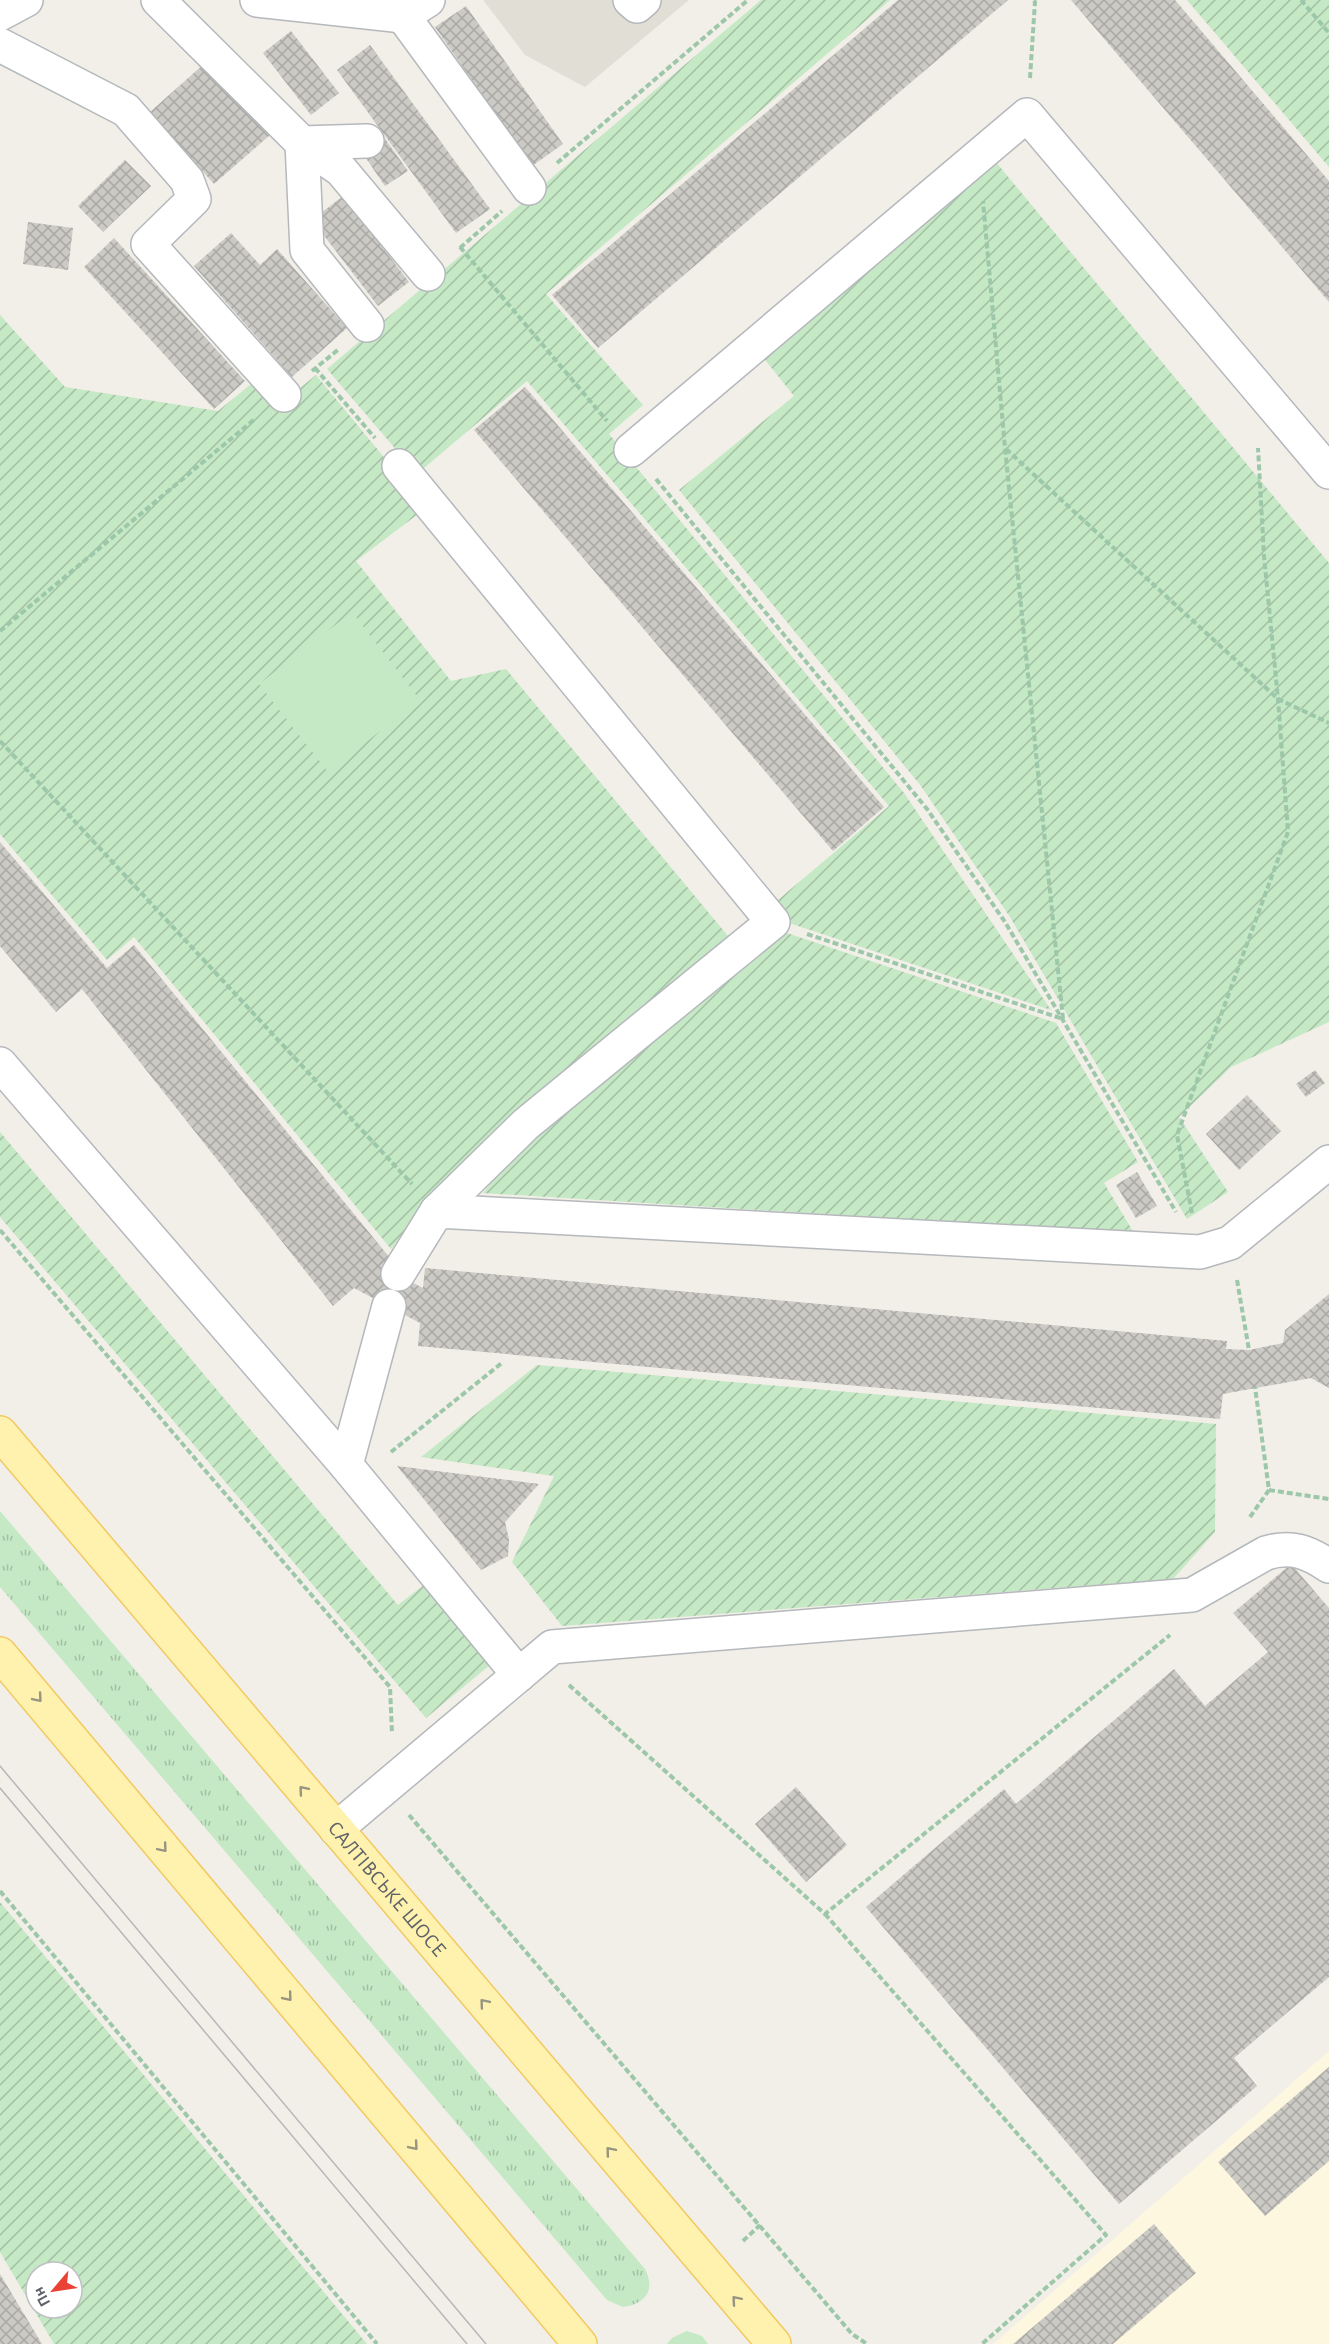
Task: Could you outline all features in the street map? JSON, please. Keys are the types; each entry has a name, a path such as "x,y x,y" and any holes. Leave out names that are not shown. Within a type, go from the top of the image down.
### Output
{"main road":[{"name":"САЛТІВСЬКЕ ШОСЕ","path":"0,1433 774,2344"},
{"path":"0,1654 580,2344"}],"lane":[{"path":"0,14 26,0"},
{"path":"158,0 302,143 341,170 428,274"},
{"path":"257,0 416,8 529,188"},
{"path":"630,0 637,6 644,0"},
{"path":"0,45 126,110 187,180 194,199 148,244 284,395"},
{"path":"631,450 1027,115 1329,472"},
{"path":"302,143 367,141"},
{"path":"302,143 306,250 368,325"},
{"path":"398,1274 437,1211 526,1124 772,922 399,466"},
{"path":"0,1065 352,1471 529,1667"},
{"path":"437,1211 1200,1252 1230,1243 1329,1162"},
{"path":"352,1471 389,1306"},
{"path":"336,1829 552,1647 1192,1595 1266,1553 1279,1549 1293,1548 1305,1552 1329,1566"}],"path":[{"path":"1027,115 1035,2 1033,0"},
{"path":"1301,0 1329,33"},
{"path":"979,156 1005,448 1063,1019"},
{"path":"460,247 927,809 1005,922 1200,1252"},
{"path":"0,631 315,368 399,466"},
{"path":"1200,1252 1177,1135 1288,832 1264,556 1258,441"},
{"path":"1005,448 1278,699 1329,723"},
{"path":"0,741 437,1211"},
{"path":"772,922 1063,1019"},
{"path":"1230,1243 1250,1350"},
{"path":"352,1471 503,1362"},
{"path":"1248,1519 1269,1490 1255,1387"},
{"path":"1269,1490 1329,1499"},
{"path":"825,1914 1168,1639 1192,1595"},
{"path":"529,1667 825,1914 1106,2235 982,2344"},
{"path":"0,1891 377,2344"},
{"path":"742,2241 760,2225"}],"shaded area":[{"path":"483,0 689,0 585,87 525,55"},
{"path":"1329,2051 1329,2344 993,2344"}],"green space":[{"path":"761,0 890,0 546,294 643,405 609,434 904,793 1051,1010 786,922 772,905 889,806 527,381 417,474 327,369"},
{"path":"1187,0 1329,0 1329,167"},
{"path":"995,161 1329,563 1329,1022 1231,1067 1179,1117 1228,1192 1187,1219 1010,917 921,786 679,490 794,396 762,356"},
{"path":"0,315 65,387 218,411 256,380 278,406 316,375 426,508 356,561 451,681 506,669 728,936 511,1119 421,1210 391,1249 134,937 107,960 0,834"},
{"path":"352,612 420,700 328,772 259,684"},
{"path":"781,931 1056,1023 1138,1162 1104,1183 1134,1233 483,1193 511,1158"},
{"path":"0,1132 398,1605 425,1584 491,1664 426,1718 0,1217"},
{"path":"537,1365 1216,1424 1215,1532 1173,1579 562,1626 512,1562 554,1476 421,1457"},
{"path":"0,1511 645,2269 649,2290 643,2299 623,2307 607,2300 0,1587"},
{"path":"0,1902 367,2344 54,2344 40,2320 84,2320 84,2260 24,2260 24,2293 0,2252"},
{"path":"687,2331 702,2336 708,2344 667,2344 672,2338"}],"building":[{"path":"898,0 1008,0 598,348 552,295"},
{"path":"1071,0 1175,0 1329,181 1329,302"},
{"path":"466,6 563,144 532,166 435,27"},
{"path":"291,31 339,93 311,115 263,53"},
{"path":"370,45 490,209 456,233 337,70"},
{"path":"205,63 270,135 214,184 150,112"},
{"path":"383,136 408,171 385,186 361,151"},
{"path":"125,160 151,186 103,232 78,206"},
{"path":"343,196 409,282 378,306 312,220"},
{"path":"28,222 73,228 68,270 23,264"},
{"path":"231,233 260,265 277,249 347,328 292,377 194,266"},
{"path":"114,238 245,381 214,409 84,267"},
{"path":"525,387 884,807 833,851 474,430"},
{"path":"0,842 107,968 134,945 390,1258 381,1266 423,1288 425,1268 1227,1341 1226,1349 1249,1350 1283,1343 1285,1330 1329,1294 1329,1388 1311,1378 1223,1394 1220,1419 418,1346 420,1323 354,1288 333,1306 82,989 56,1012 0,946"},
{"path":"1315,1070 1325,1083 1306,1097 1296,1084"},
{"path":"1247,1095 1281,1131 1239,1170 1206,1134"},
{"path":"1137,1172 1157,1206 1136,1218 1116,1185"},
{"path":"397,1466 539,1484 505,1522 509,1539 508,1556 481,1570"},
{"path":"1291,1564 1329,1608 1329,1977 1234,2058 1257,2086 1119,2204 866,1907 1004,1789 1016,1804 1174,1669 1205,1706 1268,1652 1233,1613"},
{"path":"796,1787 847,1845 806,1882 755,1824"},
{"path":"1329,2067 1329,2161 1265,2216 1218,2162"},
{"path":"1154,2224 1196,2273 1113,2344 1013,2344"},
{"path":"0,2274 24,2314 24,2320 28,2320 42,2344 0,2344"}],"tram line":[{"path":"0,1766 486,2344"},
{"path":"0,1788 467,2344"}]}
